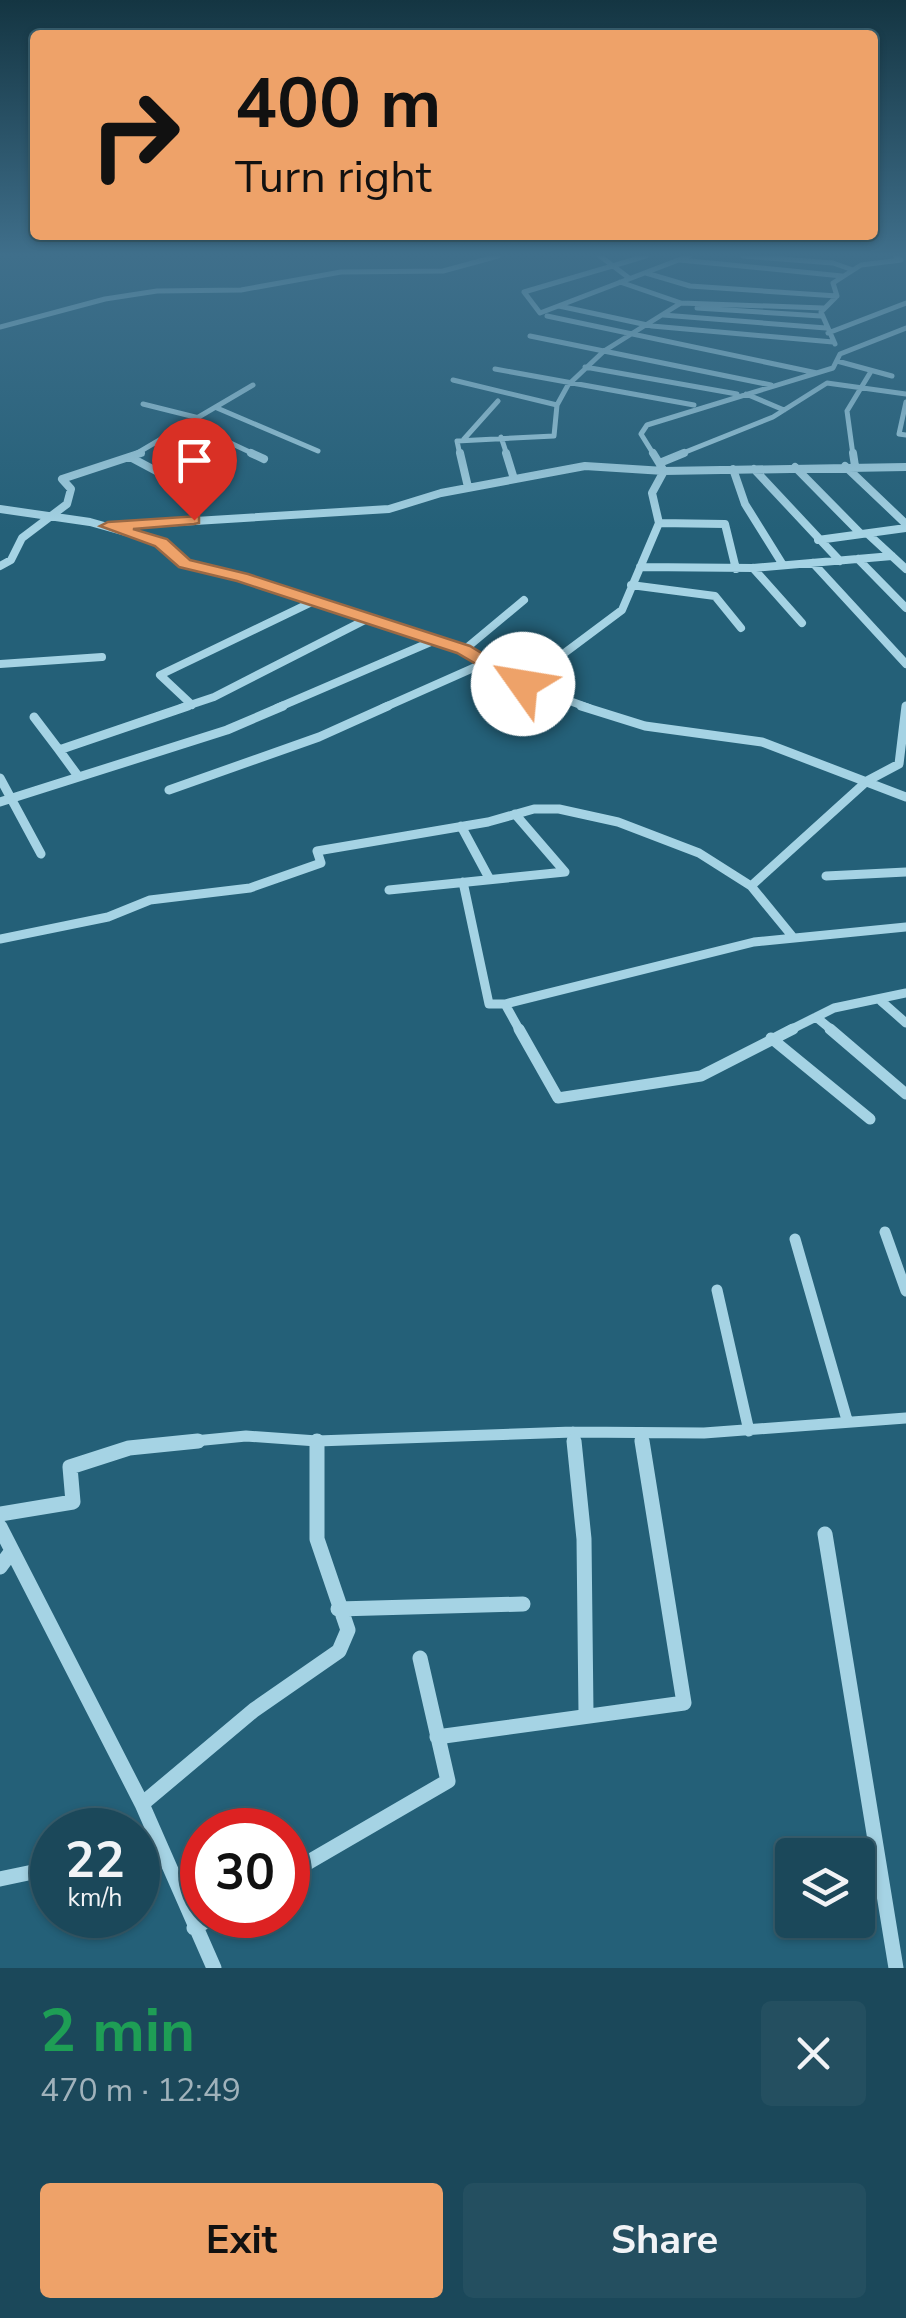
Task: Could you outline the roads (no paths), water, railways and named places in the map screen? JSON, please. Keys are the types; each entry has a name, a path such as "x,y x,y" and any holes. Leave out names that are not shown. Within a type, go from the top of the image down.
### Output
{"street":[{"path":"585,348 777,386"},
{"path":"468,487 457,441 554,436 557,405 568,385 610,348"},
{"path":"687,348 818,373"},
{"path":"835,348 838,357 870,373 892,376"},
{"path":"663,466 640,434 647,425 833,368 838,357 859,348"},
{"path":"585,367 745,394 784,410"},
{"path":"494,369 700,406"},
{"path":"855,466 846,411 870,373"},
{"path":"453,380 557,405"},
{"path":"523,684 609,624 622,610 659,523 652,493 663,466 784,410 827,383 906,394"},
{"path":"0,566 11,560 22,538 68,504 70,489 62,479 130,457 253,385"},
{"path":"464,439 498,402"},
{"path":"906,402 899,420 899,434 906,435"},
{"path":"143,404 199,418"},
{"path":"217,408 318,451"},
{"path":"190,424 264,459"},
{"path":"501,437 514,479"},
{"path":"130,457 190,490"},
{"path":"108,526 389,509 468,487 584,466 906,467"},
{"path":"844,466 906,526"},
{"path":"733,468 750,514 783,565"},
{"path":"795,468 906,569"},
{"path":"754,469 840,560"},
{"path":"0,509 108,526 161,542 185,564 464,650 523,684 645,726 762,742 906,797"},
{"path":"659,523 725,524 736,568"},
{"path":"818,540 906,526"},
{"path":"640,566 753,568 892,556"},
{"path":"858,559 906,608"},
{"path":"812,564 906,664"},
{"path":"753,568 802,622"},
{"path":"632,585 715,596 740,628"},
{"path":"464,650 524,600"},
{"path":"192,704 160,676 313,601"},
{"path":"59,750 192,704 370,618"},
{"path":"0,802 227,730 434,640"},
{"path":"0,664 102,657"},
{"path":"169,790 301,744 489,661"},
{"path":"752,886 867,781 899,764 906,706"},
{"path":"34,717 78,776"},
{"path":"0,778 42,854"},
{"path":"0,940 108,917 150,900 250,888 321,863 317,851 560,809 618,822 700,852 752,886 792,936"},
{"path":"389,890 565,872 515,814"},
{"path":"461,826 488,878"},
{"path":"826,876 906,872"},
{"path":"463,882 488,1004 505,1004 751,942 858,927 906,926"},
{"path":"505,1004 558,1098 701,1076 834,1008 906,993"},
{"path":"881,1001 906,1023"},
{"path":"816,1016 906,1094"},
{"path":"771,1038 870,1119"},
{"path":"885,1232 906,1291"},
{"path":"795,1239 847,1420"},
{"path":"717,1290 749,1432"},
{"path":"0,1514 74,1502 70,1466 129,1448 246,1436 317,1441 573,1432 749,1432 847,1420 906,1418"},
{"path":"573,1432 584,1539 586,1713"},
{"path":"437,1737 586,1713 684,1703 642,1434"},
{"path":"142,1804 254,1710 339,1652 348,1630 317,1539 317,1441"},
{"path":"0,1527 3,1563 144,1808"},
{"path":"825,1534 896,1968"},
{"path":"338,1609 522,1604"},
{"path":"310,1861 448,1780 420,1658"},
{"path":"160,1846 180,1894"},
{"path":"0,1878 30,1872"},
{"path":"199,1938 214,1968"}]}
